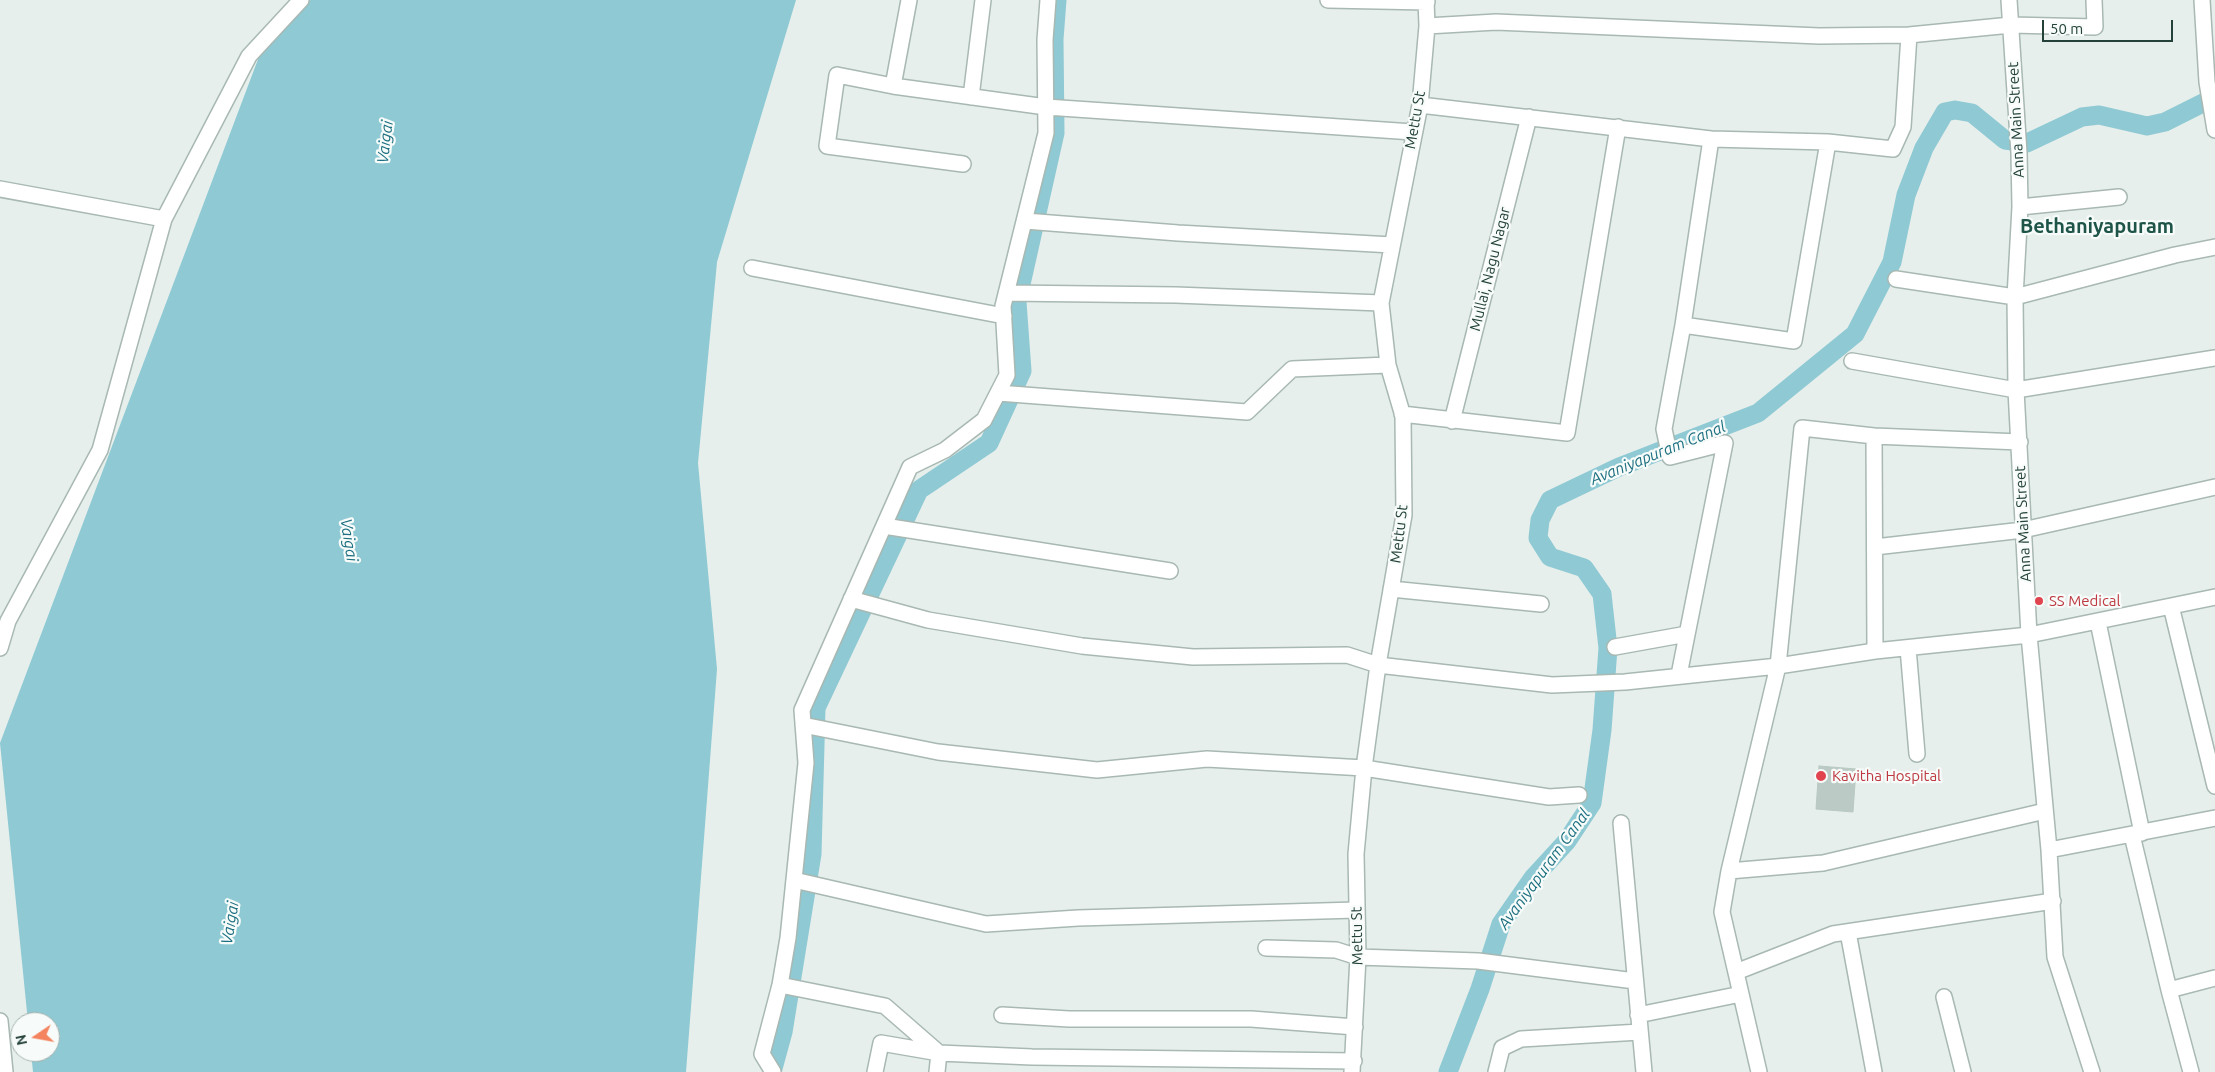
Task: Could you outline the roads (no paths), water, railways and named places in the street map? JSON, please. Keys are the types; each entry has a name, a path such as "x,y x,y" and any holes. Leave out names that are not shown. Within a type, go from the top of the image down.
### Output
{"street":[{"path":"0,648 8,621 100,450 164,219 249,56 301,0"},
{"path":"893,86 909,0"},
{"path":"971,97 982,0"},
{"path":"770,1068 762,1054 788,986 806,763 805,725 802,710 888,526 910,467 945,450 984,420 1008,375 1003,306 1026,221 1046,133 1045,40 1048,0"},
{"path":"1328,0 1427,1"},
{"name":"Anna Main Street","path":"2009,0 2019,153 2020,207 2015,297 2016,390 2029,635 2049,850 2055,957 2092,1072"},
{"path":"1427,26 1496,22 1819,36 1909,36 2011,25 2095,27 2094,0"},
{"path":"2202,0 2207,82 2215,130"},
{"name":"Mettu St","path":"1353,1066 1358,957 1356,854 1364,768 1378,665 1404,516 1402,414 1388,365 1381,303 1413,132 1420,105 1427,26 1427,1"},
{"path":"1420,105 1711,139 1828,142 1893,149 1903,127 1909,36"},
{"path":"963,164 827,146 837,75 893,86 1064,109 1413,132"},
{"name":"Mullai, Nagu Nagar","path":"1452,421 1529,117"},
{"path":"1402,414 1567,433 1618,127"},
{"path":"1679,675 1725,443 1670,457 1664,429 1683,325 1711,139"},
{"path":"1683,325 1794,341 1828,142"},
{"path":"0,189 164,219"},
{"path":"2020,207 2120,197"},
{"path":"1026,221 1392,245"},
{"path":"1896,279 2015,297 2215,247"},
{"path":"752,268 1004,316"},
{"path":"1008,293 1176,295 1381,303"},
{"path":"1852,361 2016,390 2215,358"},
{"path":"1000,393 1247,412 1292,369 1388,365"},
{"path":"1759,1072 1722,912 1729,871 1778,666 1802,428 1874,436 2020,442"},
{"path":"1874,436 1875,651"},
{"path":"1874,547 2023,530 2215,487"},
{"path":"888,526 1170,571"},
{"path":"1391,588 1540,604"},
{"path":"854,600 928,620 1082,646 1193,657 1347,655 1378,665 1552,686 1625,682 1778,666 1875,651 2029,635 2215,597"},
{"path":"2171,606 2215,786"},
{"path":"2098,622 2168,990 2192,1072"},
{"path":"1615,647 1687,634"},
{"path":"1908,648 1917,754"},
{"path":"805,725 938,752 1097,770 1207,759 1364,768 1549,797 1579,795"},
{"path":"1729,871 1823,863 2045,811"},
{"path":"2049,850 2215,818"},
{"path":"1621,823 1644,1072"},
{"path":"796,881 986,924 1078,918 1356,910"},
{"path":"1736,972 1833,934 2053,901"},
{"path":"1848,932 1874,1072"},
{"path":"1266,948 1336,950 1358,957 1478,961 1635,981"},
{"path":"2168,990 2215,978"},
{"path":"788,986 885,1006 939,1053"},
{"path":"1638,1015 1741,994"},
{"path":"1944,997 1963,1072"},
{"path":"1002,1015 1069,1019 1251,1019 1355,1027"},
{"path":"0,1021 5,1072"},
{"path":"1496,1072 1502,1048 1521,1038 1640,1032"},
{"path":"875,1072 881,1043 1031,1065 1353,1066"},
{"path":"938,1072 939,1053"}],"water":[{"name":"Vaigai","path":"310,0 796,0 717,262 698,463 717,669 686,1072 33,1072 32,1062 60,1062 60,1012 27,1012 0,743 260,54"}],"waterway":[{"path":"772,1072 783,1032 812,854 816,708 919,490 989,443 1022,371 1017,302 1055,133 1054,39 1057,0"},
{"name":"Avaniyapuram Canal","path":"1448,1072 1480,989 1501,924 1533,878 1567,841 1592,803 1602,730 1608,648 1602,594 1584,568 1550,557 1538,538 1540,520 1550,500 1619,467 1758,413 1855,334 1892,262 1906,195 1924,148 1945,112 1955,110 1972,113 2005,140 2027,143 2082,117 2099,115 2147,126 2165,122 2215,97"}],"place":[{"name":"SS Medical","path":"2039,601"},
{"name":"Kavitha Hospital","path":"1821,776"}],"district":[{"name":"Bethaniyapuram","path":"2097,226"}]}
